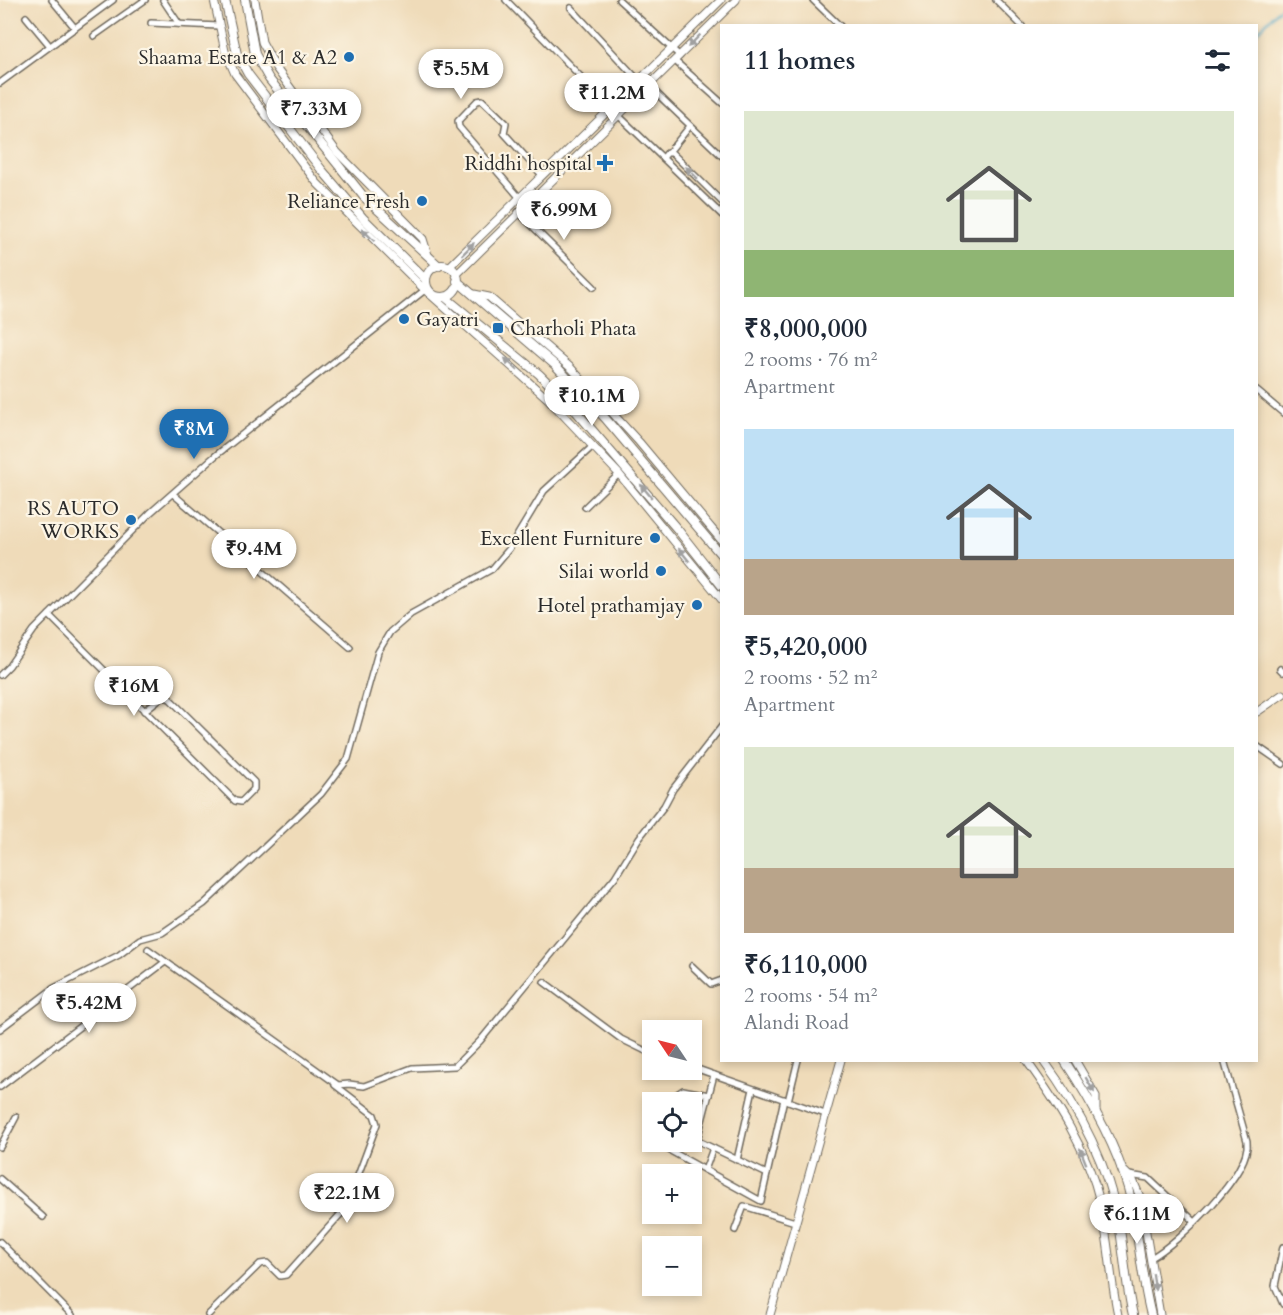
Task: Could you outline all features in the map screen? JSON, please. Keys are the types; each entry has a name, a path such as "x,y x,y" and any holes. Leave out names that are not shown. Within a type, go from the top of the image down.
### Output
{"main road":[{"path":"225,0 237,54 248,74 335,185 435,296 444,297 539,375 575,410 671,521 720,583"},
{"path":"245,0 255,54 268,79 364,197 439,266"},
{"path":"426,286 430,270 439,266 449,267 474,294 555,365 621,436 720,554"},
{"path":"444,297 454,291 457,278"},
{"path":"1044,1062 1082,1119 1101,1161 1119,1223 1133,1315"},
{"path":"1065,1062 1096,1113 1121,1168 1131,1202 1151,1315"}],"street":[{"path":"52,0 75,28"},
{"path":"0,83 113,0"},
{"path":"94,36 145,0"},
{"path":"163,0 179,24"},
{"path":"214,0 219,26 235,74 299,162 330,198 524,376 592,446 619,474 720,598"},
{"path":"255,0 262,42 276,68 337,152 423,239 428,256"},
{"path":"506,0 618,115 720,213"},
{"path":"619,0 672,48 677,58 720,101"},
{"path":"449,267 721,0"},
{"path":"457,278 518,212 736,0"},
{"path":"813,0 838,24"},
{"path":"996,0 1020,24"},
{"path":"571,8 639,81"},
{"path":"26,17 50,46"},
{"path":"151,23 219,26"},
{"path":"649,86 720,154"},
{"path":"519,197 459,126 458,121 467,110 482,100 506,123 504,133 542,175"},
{"path":"663,158 690,126"},
{"path":"669,152 720,200"},
{"path":"518,212 594,287"},
{"path":"486,231 493,238"},
{"path":"0,675 49,615 114,547 215,456 426,286"},
{"path":"474,294 489,297 571,368 639,442 720,539"},
{"path":"1258,392 1283,413"},
{"path":"0,1029 54,988 119,955 140,939 162,933 204,904 321,794 348,759 378,652 390,632 411,614 492,569 509,549 544,491 592,446"},
{"path":"585,507 619,474"},
{"path":"173,494 350,647"},
{"path":"49,615 144,711 235,801 241,802 254,789 254,782 166,696 159,697 144,711"},
{"path":"1258,711 1283,694"},
{"path":"333,1083 364,1086 407,1069 452,1067 462,1062 615,877 639,838 664,806 673,789 720,729"},
{"path":"1258,747 1283,764"},
{"path":"148,949 333,1083 376,1119 376,1128 346,1208 286,1275 280,1276 267,1263 260,1264 208,1315"},
{"path":"0,1087 165,962"},
{"path":"692,966 711,984 720,981"},
{"path":"544,982 621,1039 642,1049"},
{"path":"672,1152 761,1201 797,1062"},
{"path":"770,1315 840,1062"},
{"path":"1027,1062 1066,1120 1095,1184 1105,1226 1117,1315"},
{"path":"1076,1062 1096,1096 1096,1113"},
{"path":"1151,1258 1170,1246 1195,1222 1242,1164 1248,1147 1225,1062"},
{"path":"702,1071 825,1114"},
{"path":"702,1116 714,1075"},
{"path":"737,1160 753,1089"},
{"path":"702,1094 709,1095"},
{"path":"0,1147 16,1118"},
{"path":"702,1143 767,1174"},
{"path":"705,1170 713,1148"},
{"path":"1121,1168 1129,1175 1140,1197 1160,1315"},
{"path":"1129,1175 1148,1178 1195,1222"},
{"path":"0,1179 43,1217"},
{"path":"735,1230 744,1206 795,1222"},
{"path":"0,1242 72,1315"},
{"path":"1283,1247 1275,1286 1283,1304"}],"waterway":[{"path":"1258,31 1283,5"}],"place":[{"name":"Shaama Estate A1 & A2","path":"349,57"},
{"name":"Riddhi hospital","path":"605,163"},
{"name":"Reliance Fresh","path":"422,201"},
{"name":"Gayatri","path":"404,319"},
{"name":"Charholi Phata","path":"498,328"},
{"name":"RS AUTO WORKS","path":"131,520"},
{"name":"Excellent Furniture","path":"655,538"},
{"name":"Silai world","path":"661,571"},
{"name":"Hotel prathamjay","path":"697,605"}]}
